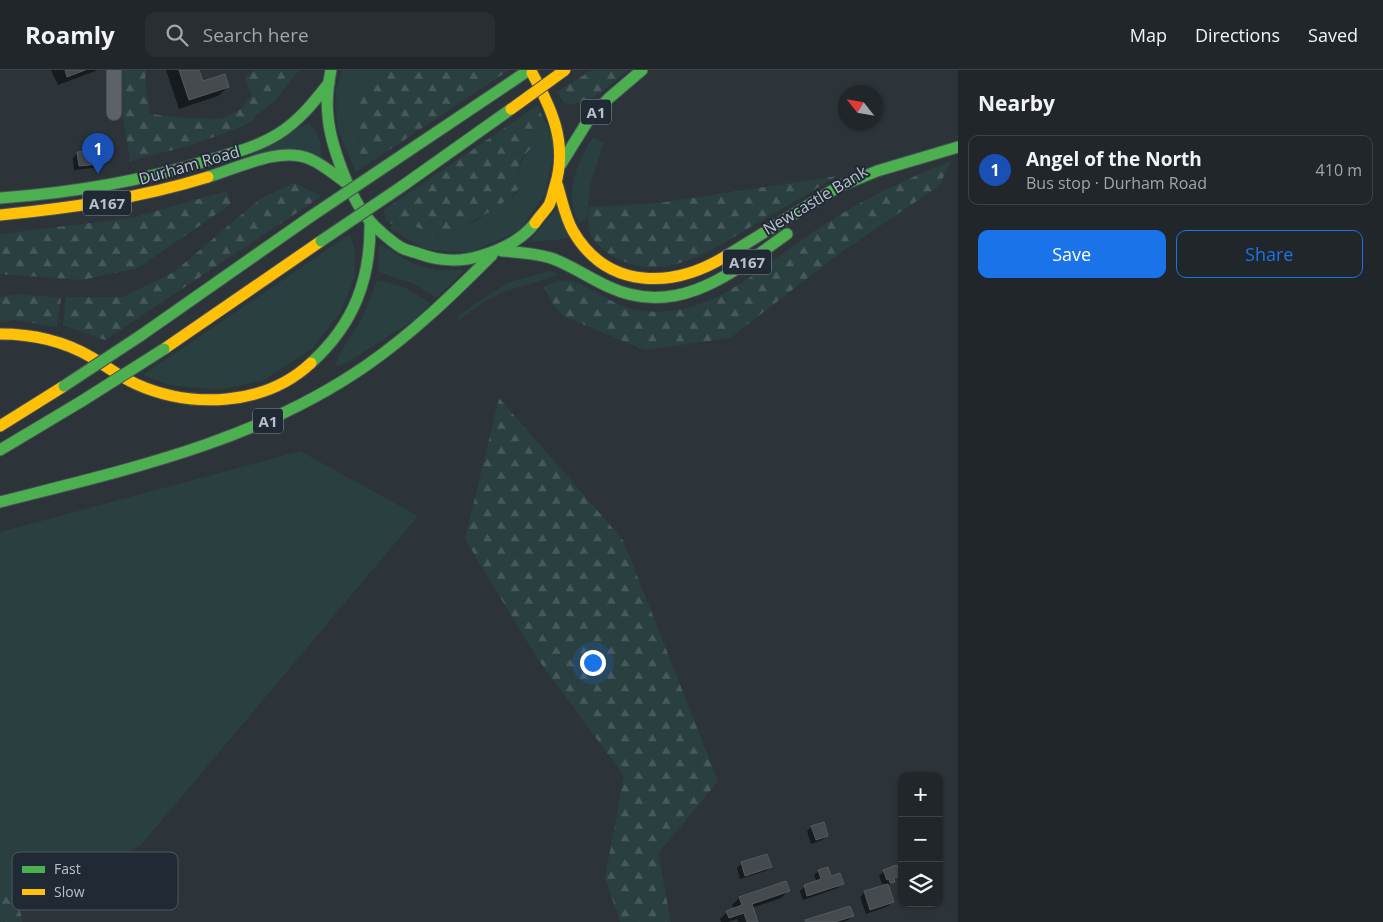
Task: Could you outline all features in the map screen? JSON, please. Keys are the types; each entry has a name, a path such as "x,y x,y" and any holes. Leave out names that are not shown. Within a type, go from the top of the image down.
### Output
{"main road":[{"name":"A167","path":"331,70 327,108 330,134 349,185 370,222 386,237 403,248 429,258 456,261 497,253 523,236 548,207 557,184 561,164 558,132 554,117 529,70"},
{"path":"0,426 140,336 310,217 529,70"},
{"path":"0,450 164,349 401,187 566,70"},
{"name":"A1","path":"561,164 593,114 642,70"},
{"name":"Durham Road","path":"0,198 45,194 135,180 220,157 262,143 292,125 312,106 329,83"},
{"name":"Newcastle Bank","path":"557,184 570,227 591,256 602,264 634,277 662,279 692,273 711,265 845,184 877,171 958,147"},
{"name":"Durham Road","path":"0,215 83,207 112,202 151,193 266,159 289,155 312,160 349,185"},
{"name":"Newcastle Bank","path":"853,193 922,157"},
{"name":"A1","path":"0,334 20,334 57,341 74,348 135,384 172,397 211,401 250,396 287,381 303,370 319,358 345,326 360,298 367,273 371,248 370,222"},
{"name":"Newcastle Bank","path":"497,253 528,253 550,258 630,296 662,298 692,293 721,280 794,230"},
{"name":"A1","path":"0,502 193,450 230,437 296,407 348,377 416,327 497,253"}],"street":[{"path":"114,70 114,113"}],"green space":[{"path":"119,70 146,70 145,82 150,114 184,118 221,119 241,109 252,96 245,77 256,70 299,70 273,103 256,115 253,121 192,145 130,161 120,101"},
{"path":"342,70 375,70 359,103 362,168 356,173 337,128 336,91"},
{"path":"375,70 509,70 362,168 356,155 354,142 355,118"},
{"path":"592,70 628,70 591,99 573,104 564,103 557,92"},
{"path":"538,105 552,136 554,152 545,195 519,231 469,253 427,250 390,229 391,225 413,226 431,235 438,234 475,222 518,192 519,168 525,155"},
{"path":"538,105 543,123 542,132 521,160 517,180 522,184 506,200 469,223 433,235 412,226 395,225 386,221 384,210"},
{"path":"308,123 315,130 319,138 321,157 245,157"},
{"path":"592,138 604,142 590,186 587,218 579,223 573,208 572,190 579,163"},
{"path":"951,161 939,186 840,253 730,338 645,350 563,316 554,306 544,287 562,281 574,282 620,305 637,310 665,311 691,307 725,293 832,219 865,200"},
{"path":"837,176 712,249 691,259 669,266 645,267 622,261 608,253 590,233 588,222 589,207 659,203"},
{"path":"294,183 322,196 105,340 63,325 66,297 123,297 174,272 261,198"},
{"path":"227,191 231,204 138,268 82,280 0,274 0,234 131,218"},
{"path":"558,207 568,237 565,239 529,242"},
{"path":"350,234 355,250 355,277 340,313 312,349 264,380 220,390 169,385 143,375"},
{"path":"381,244 418,265 436,269 465,270 436,298 415,284 379,272 379,245"},
{"path":"550,271 557,273 555,276 504,292 486,301 459,320 457,317 509,282"},
{"path":"377,280 404,287 431,303 414,320 345,364 335,366 340,353 362,319"},
{"path":"20,294 61,298 57,327 14,320 0,322 0,297"},
{"path":"499,398 623,540 718,781 658,854 671,922 620,922 605,878 624,776 537,658 465,539"},
{"path":"300,451 418,516 141,845 128,852 12,852 12,902 0,889 0,532"},
{"path":"0,889 12,902 12,910 20,911 23,922 0,922"}],"building":[{"path":"65,70 85,70 67,77"},
{"path":"179,70 199,70 203,81 225,74 229,87 189,100"},
{"path":"90,144 98,144 100,164 79,166 77,152 91,151"},
{"path":"824,822 828,836 816,840 811,826"},
{"path":"767,854 772,867 745,876 741,862"},
{"path":"897,865 898,877 894,878 895,882 890,883 889,879 887,880 883,870"},
{"path":"828,867 831,876 840,873 844,884 807,896 804,885 821,879 818,870"},
{"path":"786,881 790,891 752,904 758,922 747,922 744,913 729,918 726,911 742,905 739,897"},
{"path":"888,884 894,902 870,910 864,891"},
{"path":"850,906 854,916 835,922 806,922 805,920"}],"traffic: fast":[{"path":"331,70 327,104 330,128 337,156 349,186 363,212 394,243 404,249 435,258 450,260 473,258 503,248 523,235 535,223"},
{"path":"386,166 529,70"},
{"path":"561,164 589,119 609,98 642,70"},
{"path":"0,198 53,193 132,180 245,149 262,143 286,129 306,111 329,83"},
{"path":"401,187 511,109"},
{"path":"726,256 838,187 877,171 958,147"},
{"path":"208,177 259,160 286,155 310,159 349,185"},
{"path":"310,217 386,166"},
{"path":"321,241 401,187"},
{"path":"140,336 310,217"},
{"path":"311,363 338,333 357,299 367,263 370,243 370,222"},
{"path":"502,251 551,258 609,287 634,295 658,298 704,287 746,263 787,234"},
{"path":"0,502 96,478 190,450 281,414 325,392 367,365 400,340 432,313 492,255"},
{"path":"64,386 140,336"},
{"path":"82,401 164,349"},
{"path":"0,450 82,401"}],"traffic: slow":[{"path":"511,109 565,70"},
{"path":"532,73 546,100 556,127 560,156 559,171 551,200 535,223"},
{"path":"0,215 105,201 157,191 208,177"},
{"path":"557,184 570,226 587,251 604,265 623,274 643,278 664,278 706,267 726,256"},
{"path":"164,349 321,241"},
{"path":"0,334 24,335 58,342 80,351 136,384 158,392 204,400 250,395 272,388 293,377 311,363"},
{"path":"0,426 64,386"}],"place":[{"name":"Angel of the North","path":"98,174"}]}
